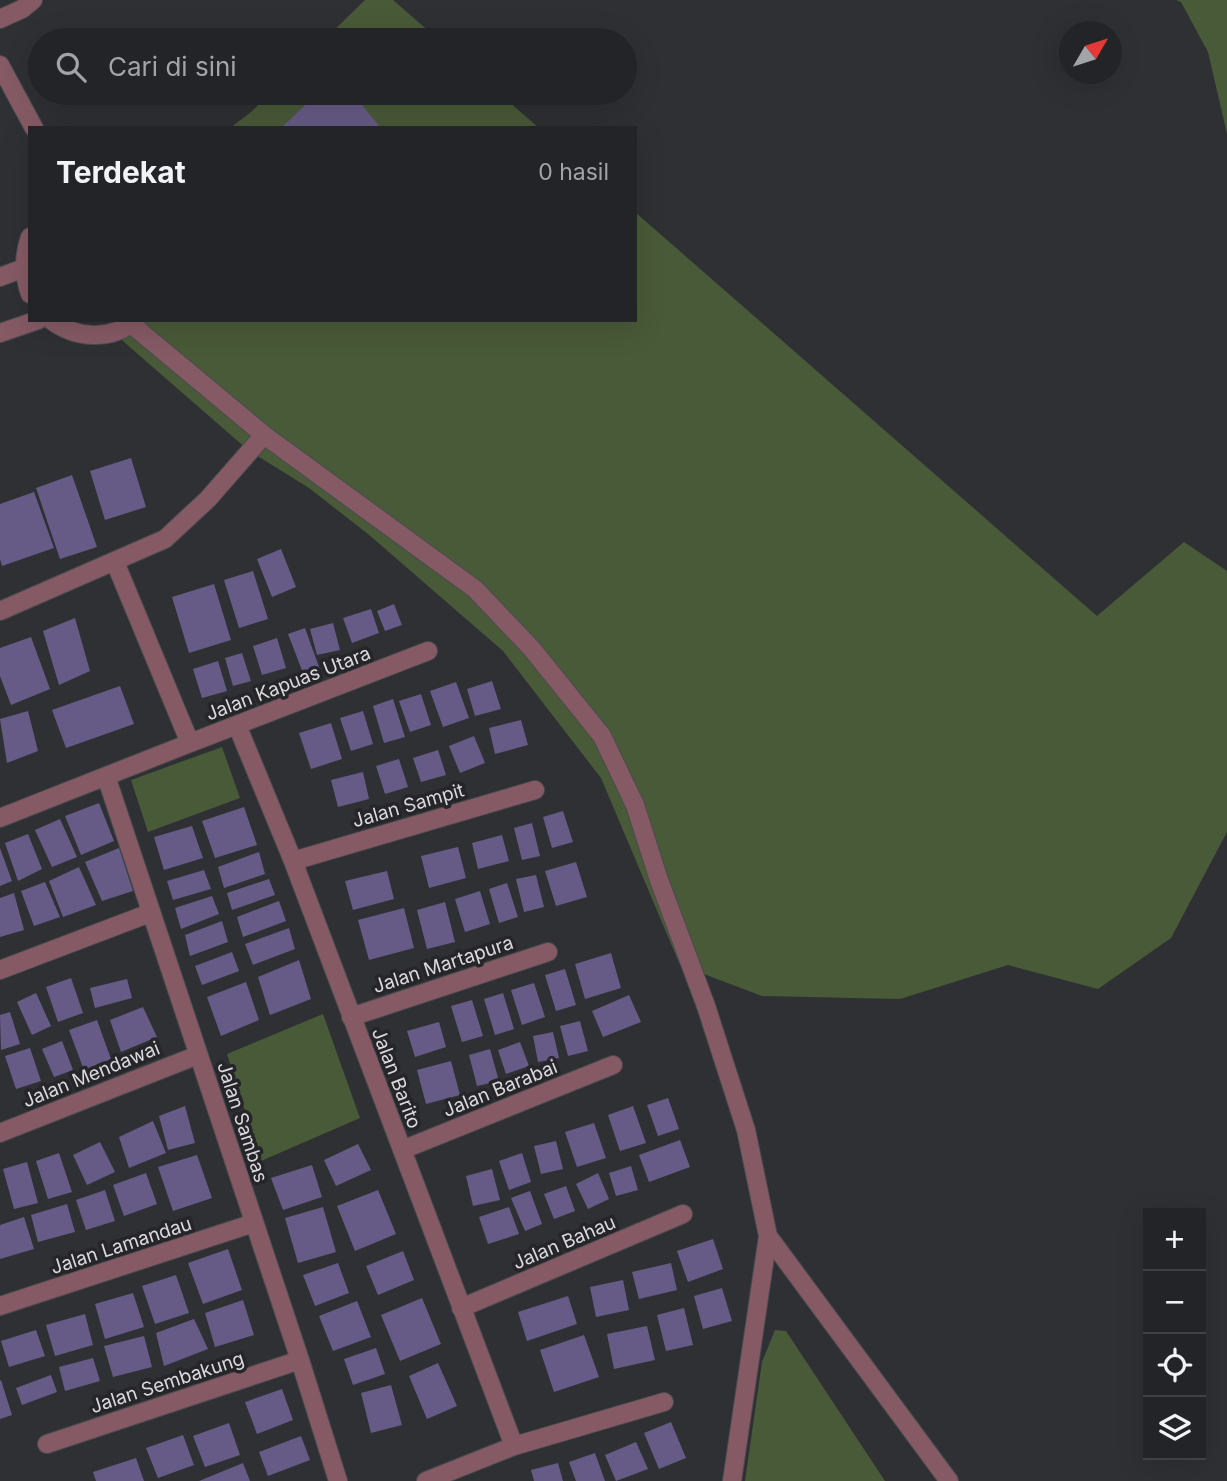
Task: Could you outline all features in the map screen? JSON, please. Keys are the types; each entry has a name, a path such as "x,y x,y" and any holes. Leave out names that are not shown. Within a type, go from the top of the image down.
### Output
{"street":[{"path":"0,19 22,9 33,0"},
{"path":"0,65 33,126"},
{"path":"28,243 24,268 28,285"},
{"path":"0,277 24,268"},
{"path":"0,333 32,322"},
{"path":"54,322 73,333 88,335 118,331 134,322 264,435 475,589 532,649 602,736 635,805 659,880 706,1006 746,1130 768,1236 732,1481"},
{"path":"0,611 165,539 208,499 264,435"},
{"name":"Jalan Kapuas Utara","path":"114,562 190,743 428,651"},
{"name":"Jalan Barito","path":"237,725 293,860 514,1446"},
{"path":"0,818 190,743"},
{"name":"Jalan Sambas","path":"106,776 338,1481"},
{"name":"Jalan Sampit","path":"293,860 535,790"},
{"path":"0,970 150,913"},
{"name":"Jalan Martapura","path":"351,1017 548,952"},
{"name":"Jalan Mendawai","path":"0,1133 198,1055"},
{"name":"Jalan Barabai","path":"402,1150 613,1065"},
{"name":"Jalan Bahau","path":"461,1308 684,1214"},
{"name":"Jalan Lamandau","path":"0,1306 254,1223"},
{"path":"768,1236 949,1481"},
{"name":"Jalan Sembakung","path":"47,1444 300,1360"},
{"path":"427,1480 514,1446 664,1402"}],"green space":[{"path":"365,0 393,0 425,28 336,28"},
{"path":"1176,0 1227,0 1227,134 1208,52 1181,2"},
{"path":"258,105 513,105 537,126 233,126"},
{"path":"637,214 1097,616 1184,542 1227,571 1227,832 1171,938 1098,989 1008,965 900,999 762,996 680,965 601,778 503,651 368,534 309,488 248,450 116,335 121,322 637,322"},
{"path":"222,747 240,798 148,832 131,780"},
{"path":"323,1014 360,1118 261,1161 227,1054"},
{"path":"775,1330 786,1331 885,1481 745,1481 762,1362"}],"building":[{"path":"305,105 362,105 379,126 283,126"},
{"path":"131,458 146,507 105,520 90,471"},
{"path":"72,475 97,547 60,559 36,488"},
{"path":"34,492 54,548 2,566 0,504"},
{"path":"281,549 296,587 272,597 257,559"},
{"path":"253,571 268,619 239,628 224,580"},
{"path":"214,584 231,640 189,653 172,597"},
{"path":"394,604 402,625 385,631 377,611"},
{"path":"371,609 379,633 352,643 343,618"},
{"path":"75,618 90,671 59,685 43,631"},
{"path":"333,623 340,650 317,655 310,629"},
{"path":"305,628 319,667 303,673 288,634"},
{"path":"31,637 50,689 11,705 0,676 0,648"},
{"path":"277,638 286,668 262,675 253,646"},
{"path":"242,653 251,681 233,686 225,658"},
{"path":"218,661 227,691 202,698 193,669"},
{"path":"492,681 501,709 475,716 467,689"},
{"path":"456,682 469,718 443,727 430,691"},
{"path":"120,686 134,724 66,748 52,710"},
{"path":"421,694 431,725 410,732 399,701"},
{"path":"393,699 405,737 384,743 373,706"},
{"path":"28,711 38,751 7,763 0,719"},
{"path":"363,711 373,744 351,751 340,718"},
{"path":"521,720 528,745 495,754 489,728"},
{"path":"331,723 342,759 311,769 299,733"},
{"path":"474,736 485,763 460,773 449,746"},
{"path":"438,750 446,775 421,782 413,758"},
{"path":"399,759 408,787 385,794 376,766"},
{"path":"363,772 369,799 338,807 331,780"},
{"path":"99,803 114,841 81,855 65,816"},
{"path":"244,807 257,845 215,858 202,821"},
{"path":"563,811 573,842 552,848 543,817"},
{"path":"60,819 77,857 52,867 35,830"},
{"path":"532,823 540,856 522,860 514,828"},
{"path":"192,826 203,858 164,870 154,837"},
{"path":"28,834 42,869 18,881 5,843"},
{"path":"502,835 509,861 478,869 472,843"},
{"path":"458,847 466,878 429,888 421,856"},
{"path":"0,848 12,881 0,886"},
{"path":"119,848 133,891 102,901 85,862"},
{"path":"259,852 265,874 224,888 218,867"},
{"path":"576,862 587,897 556,906 545,871"},
{"path":"79,867 96,905 63,917 49,881"},
{"path":"204,870 211,889 173,900 167,881"},
{"path":"387,871 394,899 353,910 345,881"},
{"path":"536,875 544,907 524,912 516,879"},
{"path":"269,879 275,895 232,910 227,893"},
{"path":"45,882 60,917 34,926 21,891"},
{"path":"507,883 518,917 499,923 489,889"},
{"path":"480,891 490,924 465,932 455,899"},
{"path":"14,893 24,930 0,937 0,898"},
{"path":"212,896 219,914 181,929 175,908"},
{"path":"279,901 286,921 243,937 237,917"},
{"path":"445,902 455,942 427,949 417,910"},
{"path":"404,908 414,948 369,960 358,920"},
{"path":"222,921 228,942 190,956 185,935"},
{"path":"289,928 295,949 253,965 245,944"},
{"path":"232,952 239,971 202,985 195,966"},
{"path":"611,953 621,988 585,999 575,964"},
{"path":"299,960 311,999 270,1015 258,977"},
{"path":"565,969 576,1005 556,1011 545,975"},
{"path":"71,978 83,1013 58,1022 46,987"},
{"path":"127,979 132,998 95,1008 90,988"},
{"path":"246,982 259,1020 221,1036 207,997"},
{"path":"534,983 545,1017 522,1025 511,990"},
{"path":"36,993 51,1026 32,1035 17,1002"},
{"path":"503,993 514,1029 495,1035 484,999"},
{"path":"629,995 641,1022 603,1037 592,1011"},
{"path":"472,1000 483,1036 462,1042 451,1006"},
{"path":"143,1007 157,1037 121,1052 110,1020"},
{"path":"10,1012 20,1044 1,1050 0,1015"},
{"path":"97,1020 111,1059 84,1070 69,1030"},
{"path":"580,1021 588,1051 568,1056 560,1026"},
{"path":"439,1022 446,1047 415,1057 407,1031"},
{"path":"553,1032 559,1058 538,1062 533,1036"},
{"path":"62,1041 73,1070 54,1077 42,1049"},
{"path":"520,1042 529,1066 506,1074 498,1050"},
{"path":"30,1048 41,1081 16,1089 5,1056"},
{"path":"490,1049 499,1081 477,1086 469,1055"},
{"path":"451,1061 460,1095 426,1104 417,1070"},
{"path":"668,1098 679,1129 658,1136 647,1105"},
{"path":"185,1106 195,1143 168,1150 159,1116"},
{"path":"633,1106 646,1143 620,1151 608,1115"},
{"path":"153,1121 166,1153 129,1168 119,1137"},
{"path":"594,1123 606,1158 577,1167 565,1132"},
{"path":"680,1140 690,1167 649,1182 639,1155"},
{"path":"556,1141 563,1169 541,1174 534,1146"},
{"path":"100,1142 115,1172 87,1185 73,1155"},
{"path":"358,1144 371,1170 336,1186 324,1160"},
{"path":"59,1153 72,1192 48,1199 36,1161"},
{"path":"522,1153 531,1182 509,1190 499,1161"},
{"path":"197,1155 212,1198 173,1211 158,1167"},
{"path":"27,1162 38,1203 14,1209 3,1169"},
{"path":"312,1165 322,1197 283,1210 271,1178"},
{"path":"631,1166 638,1190 616,1196 609,1173"},
{"path":"492,1169 500,1200 473,1206 466,1176"},
{"path":"146,1173 157,1204 124,1216 113,1185"},
{"path":"598,1173 609,1199 588,1209 576,1184"},
{"path":"566,1186 575,1211 554,1219 544,1194"},
{"path":"105,1190 115,1221 86,1230 76,1200"},
{"path":"378,1190 396,1234 355,1251 337,1206"},
{"path":"530,1191 542,1224 525,1231 511,1198"},
{"path":"67,1204 75,1232 38,1242 31,1215"},
{"path":"323,1207 336,1252 298,1263 285,1218"},
{"path":"509,1207 519,1234 488,1244 479,1217"},
{"path":"24,1217 34,1249 0,1259 0,1225"},
{"path":"713,1239 723,1269 688,1282 677,1251"},
{"path":"228,1249 242,1290 203,1304 188,1263"},
{"path":"403,1251 414,1280 378,1295 366,1266"},
{"path":"338,1263 349,1293 315,1306 303,1275"},
{"path":"671,1263 677,1290 639,1299 632,1272"},
{"path":"176,1275 189,1313 155,1324 142,1286"},
{"path":"623,1280 629,1310 596,1317 590,1287"},
{"path":"722,1288 732,1321 703,1329 694,1296"},
{"path":"133,1293 144,1327 105,1339 95,1304"},
{"path":"568,1296 577,1324 527,1341 518,1312"},
{"path":"422,1298 441,1344 400,1361 381,1315"},
{"path":"243,1300 254,1335 215,1347 205,1313"},
{"path":"357,1301 371,1337 333,1351 319,1316"},
{"path":"684,1308 693,1345 666,1351 657,1315"},
{"path":"85,1314 93,1345 55,1356 46,1325"},
{"path":"194,1319 208,1349 164,1366 156,1333"},
{"path":"647,1326 655,1360 614,1369 607,1334"},
{"path":"36,1330 45,1356 9,1367 1,1341"},
{"path":"584,1335 599,1377 554,1392 540,1350"},
{"path":"144,1336 152,1367 113,1377 104,1346"},
{"path":"376,1348 385,1374 353,1385 344,1359"},
{"path":"93,1358 100,1381 65,1391 59,1367"},
{"path":"438,1363 457,1406 427,1419 409,1376"},
{"path":"51,1375 57,1392 22,1405 16,1388"},
{"path":"0,1381 12,1415 0,1419"},
{"path":"391,1385 402,1425 371,1433 361,1393"},
{"path":"282,1389 293,1420 257,1434 245,1402"},
{"path":"671,1422 686,1458 659,1469 644,1433"},
{"path":"229,1423 240,1455 205,1467 193,1436"},
{"path":"183,1435 194,1465 158,1478 146,1448"},
{"path":"301,1436 310,1460 268,1476 259,1452"},
{"path":"636,1442 648,1469 616,1481 605,1455"},
{"path":"595,1453 605,1481 576,1481 569,1462"},
{"path":"136,1458 144,1481 96,1481 93,1472"},
{"path":"243,1463 250,1481 199,1481"},
{"path":"558,1463 563,1481 534,1481 531,1470"}]}
